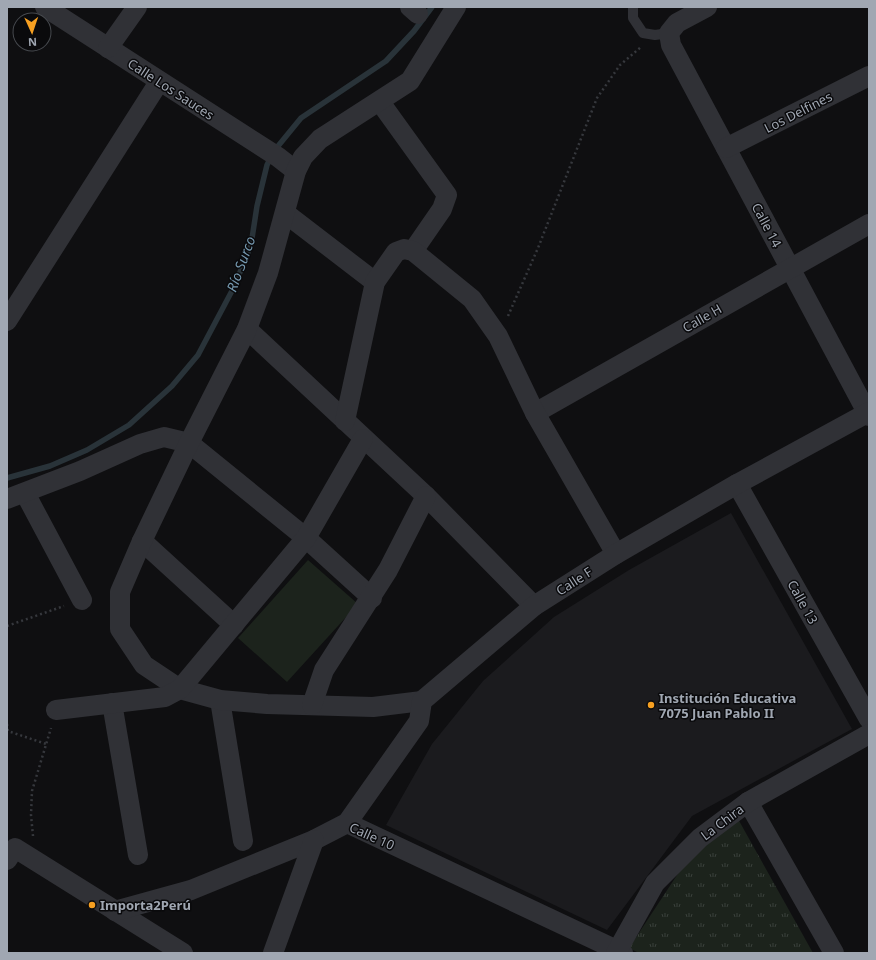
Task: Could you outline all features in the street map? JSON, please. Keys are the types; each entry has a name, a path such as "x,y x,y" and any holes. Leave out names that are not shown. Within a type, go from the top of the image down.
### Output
{"street":[{"name":"Calle Los Sauces","path":"45,7 159,82 278,157 296,171"},
{"path":"108,48 137,7"},
{"path":"347,824 419,721 422,701 374,706 268,704 220,700 180,690 144,665 120,629 120,592 142,541 189,443 247,329 268,273 296,171 303,157 320,139 380,102 410,81 456,7"},
{"path":"662,34 702,8"},
{"name":"Calle 14","path":"662,34 672,45 868,413"},
{"name":"Los Delfines","path":"726,148 869,76"},
{"path":"7,321 159,82"},
{"path":"380,102 447,195 442,209 413,251"},
{"path":"285,213 375,282"},
{"name":"Calle H","path":"535,413 869,224"},
{"path":"345,421 375,282 396,252 404,249 413,251 472,299 498,336 535,413 616,554"},
{"path":"247,329 363,439 426,496 534,606"},
{"name":"Calle F","path":"422,701 534,606 616,554 737,484 868,413"},
{"path":"82,600 16,496 140,444 164,437 189,443 306,538 372,598"},
{"path":"56,710 164,697 180,690 306,538 363,439"},
{"name":"Calle 13","path":"737,484 869,719"},
{"path":"312,705 324,670 372,598 426,496"},
{"path":"142,541 234,625"},
{"path":"220,700 243,841"},
{"path":"112,703 138,855"},
{"name":"La Chira","path":"619,952 655,883 700,838 748,802 869,734"},
{"path":"748,802 834,953"},
{"name":"Calle 10","path":"114,911 191,890 314,840 347,824 619,952"},
{"path":"273,953 314,840"},
{"path":"7,860 15,848 183,953"}],"lane":[{"path":"633,7 633,18 643,33 662,34"}],"path":[{"path":"498,336 538,248 597,98 620,66 662,34"},
{"path":"35,860 31,815 32,792 56,710"},
{"path":"7,724 8,731 46,744"}],"shaded area":[{"name":"Institución Educativa 7075 Juan Pablo II","path":"731,513 852,729 692,816 607,930 386,825 432,744 483,681 554,617 629,570"}],"green space":[{"path":"308,560 358,604 287,682 238,638"},
{"path":"738,819 813,953 639,953 629,948 685,863"}],"waterway":[{"name":"Río Surco","path":"7,478 50,466 87,450 129,425 172,386 198,355 234,287 251,245 257,206 267,165 274,151 301,118 386,61 414,31 432,7"}],"place":[{"name":"Institución Educativa 7075 Juan Pablo II","path":"651,705"},
{"name":"Importa2Perú","path":"92,905"}]}
